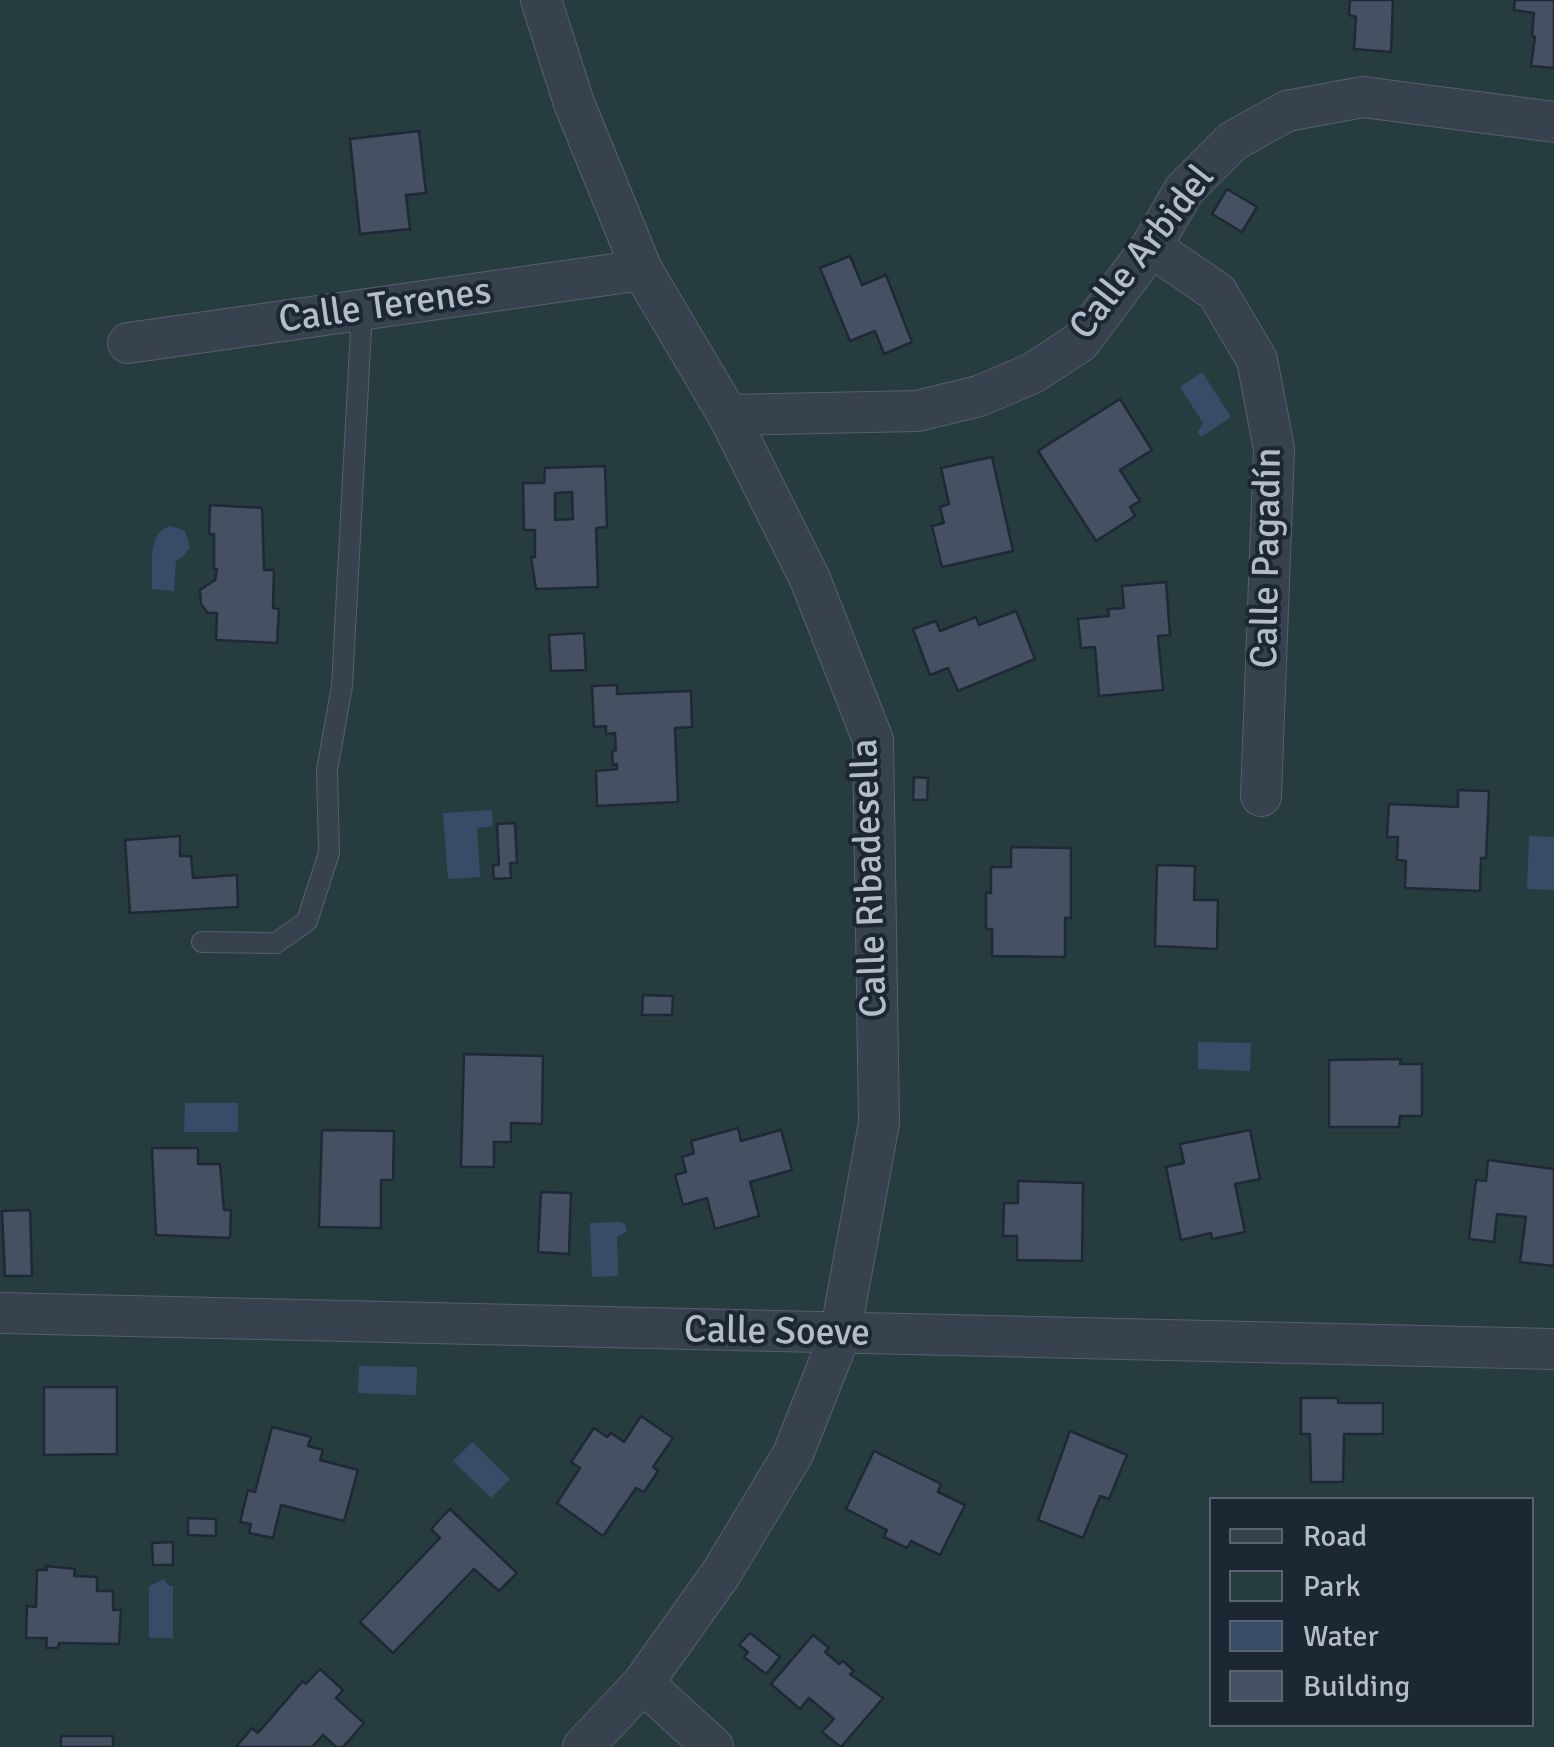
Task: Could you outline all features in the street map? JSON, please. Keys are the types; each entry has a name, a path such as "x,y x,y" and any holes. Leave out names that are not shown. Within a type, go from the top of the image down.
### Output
{"street":[{"name":"Calle Ribadesella","path":"542,0 574,104 642,270 728,415 810,578 873,740 879,1123 840,1335 793,1454 720,1575 642,1683 583,1747"},
{"name":"Calle Arbidel","path":"728,415 917,410 979,396 1032,374 1080,342 1151,247 1184,190 1233,141 1287,110 1364,97 1554,122"},
{"name":"Calle Pagadín","path":"1151,247 1217,292 1257,360 1274,449 1261,796"},
{"name":"Calle Terenes","path":"128,343 642,270"},
{"name":"Calle Soeve","path":"0,1313 1554,1349"},
{"path":"642,1683 713,1747"}],"lane":[{"path":"202,942 276,943 306,921 328,854 327,770 342,686 362,310"}],"green space":[{"path":"0,0 1554,0 1554,1747 0,1747"}],"water":[{"path":"1202,372 1231,417 1201,437 1198,432 1203,423 1180,387"},
{"path":"171,526 185,531 190,547 176,560 174,591 152,589 154,543 163,529"},
{"path":"492,810 493,826 477,828 480,877 448,879 443,813"},
{"path":"1529,836 1554,837 1554,890 1527,889"},
{"path":"1198,1042 1251,1043 1250,1071 1198,1069"},
{"path":"185,1103 238,1103 238,1132 184,1132"},
{"path":"620,1222 627,1231 617,1237 618,1276 592,1277 590,1223"},
{"path":"359,1366 417,1367 416,1395 358,1393"},
{"path":"472,1442 510,1479 491,1498 453,1461"},
{"path":"164,1579 173,1586 173,1638 149,1638 149,1586"}],"building":[{"path":"1350,0 1393,0 1391,52 1354,49 1356,17 1349,15"},
{"path":"1515,0 1554,0 1554,68 1531,66 1534,13 1514,10"},
{"path":"419,131 426,193 406,195 410,229 360,234 350,139"},
{"path":"1227,189 1257,207 1242,232 1212,214"},
{"path":"850,256 862,285 886,275 912,342 884,354 875,331 850,341 820,268"},
{"path":"1120,399 1152,450 1120,470 1140,501 1130,507 1135,516 1096,541 1038,451"},
{"path":"992,457 1013,551 942,567 932,526 944,523 940,507 949,504 941,468"},
{"path":"605,466 607,527 596,528 598,587 536,589 531,557 535,557 535,530 524,530 523,483 544,483 545,468","holes":["572,492 573,519 555,520 555,493"]},
{"path":"210,505 262,508 264,570 274,570 273,608 279,609 277,643 216,640 217,613 208,613 201,604 200,590 215,580 217,569 214,534 209,534"},
{"path":"1166,582 1170,635 1158,636 1163,690 1099,696 1095,647 1081,648 1078,619 1109,616 1108,609 1124,608 1122,586"},
{"path":"1016,611 1035,659 958,691 948,668 930,675 913,629 936,621 940,631 976,617 979,625"},
{"path":"584,633 586,670 551,671 549,635"},
{"path":"617,685 617,694 691,691 692,727 675,728 678,802 597,806 596,771 617,769 617,764 613,765 612,751 616,750 615,733 606,734 606,726 594,727 592,686"},
{"path":"914,777 928,778 927,800 913,800"},
{"path":"1458,790 1489,791 1486,858 1481,858 1480,891 1405,888 1406,861 1397,860 1398,837 1387,837 1389,804 1458,807"},
{"path":"515,823 517,863 510,863 511,878 494,879 493,865 499,865 497,824"},
{"path":"180,836 180,856 191,856 193,878 237,875 238,907 130,913 125,840"},
{"path":"1011,847 1071,848 1071,918 1065,918 1065,957 992,956 992,929 986,929 986,893 991,893 991,867 1011,867"},
{"path":"1157,865 1195,866 1194,900 1218,900 1217,949 1155,946"},
{"path":"643,995 673,996 672,1015 642,1015"},
{"path":"464,1054 543,1056 542,1124 511,1123 511,1142 494,1142 494,1167 461,1167"},
{"path":"1401,1059 1400,1064 1422,1064 1422,1116 1400,1116 1399,1127 1329,1127 1329,1060"},
{"path":"738,1128 741,1141 781,1130 792,1170 750,1182 759,1216 715,1229 707,1198 683,1205 675,1175 686,1172 682,1157 694,1153 691,1141"},
{"path":"322,1130 394,1131 393,1180 381,1180 381,1228 319,1227"},
{"path":"1250,1130 1260,1179 1235,1184 1245,1232 1212,1239 1211,1233 1181,1240 1166,1167 1184,1163 1180,1144"},
{"path":"152,1148 198,1148 198,1164 220,1164 224,1210 231,1210 230,1238 156,1235"},
{"path":"1488,1160 1554,1169 1554,1266 1520,1262 1526,1217 1497,1214 1494,1242 1469,1239 1476,1180 1486,1181"},
{"path":"1018,1181 1083,1183 1082,1261 1017,1260 1017,1236 1003,1236 1004,1203 1018,1203"},
{"path":"541,1192 571,1193 569,1254 538,1252"},
{"path":"30,1210 32,1276 5,1276 2,1211"},
{"path":"44,1387 117,1387 117,1454 44,1455"},
{"path":"1301,1398 1383,1403 1383,1434 1344,1434 1343,1482 1311,1482 1310,1434 1301,1434"},
{"path":"641,1416 673,1438 653,1467 658,1471 644,1492 636,1488 603,1536 557,1503 580,1468 571,1462 594,1428 624,1442"},
{"path":"272,1427 311,1437 308,1446 323,1450 320,1460 358,1470 344,1521 281,1505 273,1538 249,1533 251,1524 240,1522 248,1490 255,1492"},
{"path":"1070,1431 1127,1455 1109,1499 1100,1496 1083,1538 1038,1520"},
{"path":"874,1451 941,1484 938,1492 965,1505 940,1555 911,1541 907,1548 884,1537 887,1530 846,1509"},
{"path":"450,1509 517,1573 499,1591 474,1569 393,1653 360,1622 440,1538 431,1529"},
{"path":"188,1518 216,1519 216,1536 188,1535"},
{"path":"173,1542 173,1565 153,1565 152,1543"},
{"path":"46,1566 75,1569 74,1576 97,1577 97,1591 113,1591 113,1610 121,1610 119,1644 59,1643 58,1648 46,1648 47,1638 26,1638 27,1606 36,1607 37,1570 47,1570"},
{"path":"750,1633 780,1657 766,1674 744,1657 748,1652 739,1645"},
{"path":"813,1635 829,1648 825,1652 839,1664 843,1661 854,1671 850,1674 883,1698 841,1747 822,1732 834,1719 809,1698 800,1709 771,1684"},
{"path":"320,1669 343,1690 336,1698 364,1723 343,1747 336,1747 323,1735 312,1747 236,1747 252,1728 258,1733 303,1681 306,1684"},
{"path":"61,1736 113,1736 113,1747 61,1747"}]}
